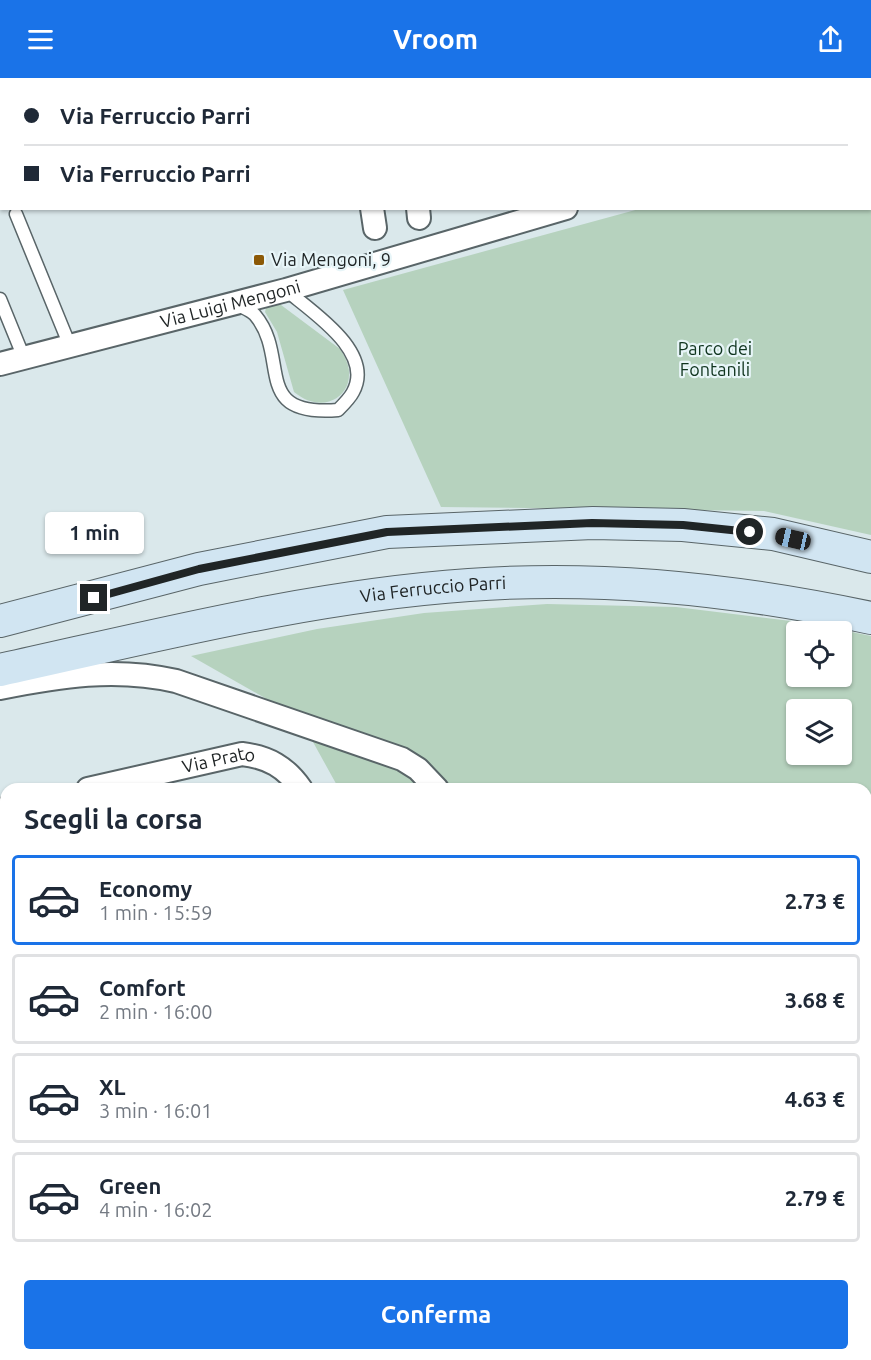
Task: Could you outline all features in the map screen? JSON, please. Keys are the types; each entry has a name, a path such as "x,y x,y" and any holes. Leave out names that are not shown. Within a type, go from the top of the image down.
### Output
{"main road":[{"path":"0,621 32,615 199,569 387,532 569,524 683,525 773,534 871,557"},
{"name":"Via Ferruccio Parri","path":"0,670 334,601 472,585 564,584 701,590 793,603 871,618"}],"street":[{"name":"Via Luigi Mengoni","path":"0,364 286,290 559,210"},
{"path":"0,614 32,615"},
{"path":"0,688 88,674 132,674 176,681 402,759 418,769 431,783"},
{"name":"Via Prato","path":"114,783 242,754 260,756 278,764 297,783"}],"lane":[{"path":"16,214 70,346"},
{"path":"234,303 255,314 266,335 278,387 291,405 315,412 338,410 354,391 357,364 353,354 349,345 286,290"},
{"path":"0,299 24,358"}],"green space":[{"name":"Parco dei Fontanili","path":"635,210 871,210 871,535 764,511 441,507 343,290"},
{"path":"277,302 340,349 347,363 349,375 347,387 331,401 320,403 307,400 294,392 277,332 265,312 267,304"},
{"path":"547,604 676,607 792,621 786,621 786,687 852,687 852,632 871,636 871,783 336,783 313,742 265,698 191,656 317,629 424,613"}],"place":[{"name":"Via Mengoni, 9","path":"259,260"}],"route":[{"path":"94,598 199,569 387,532 497,525 592,523 683,525 750,532"}]}
